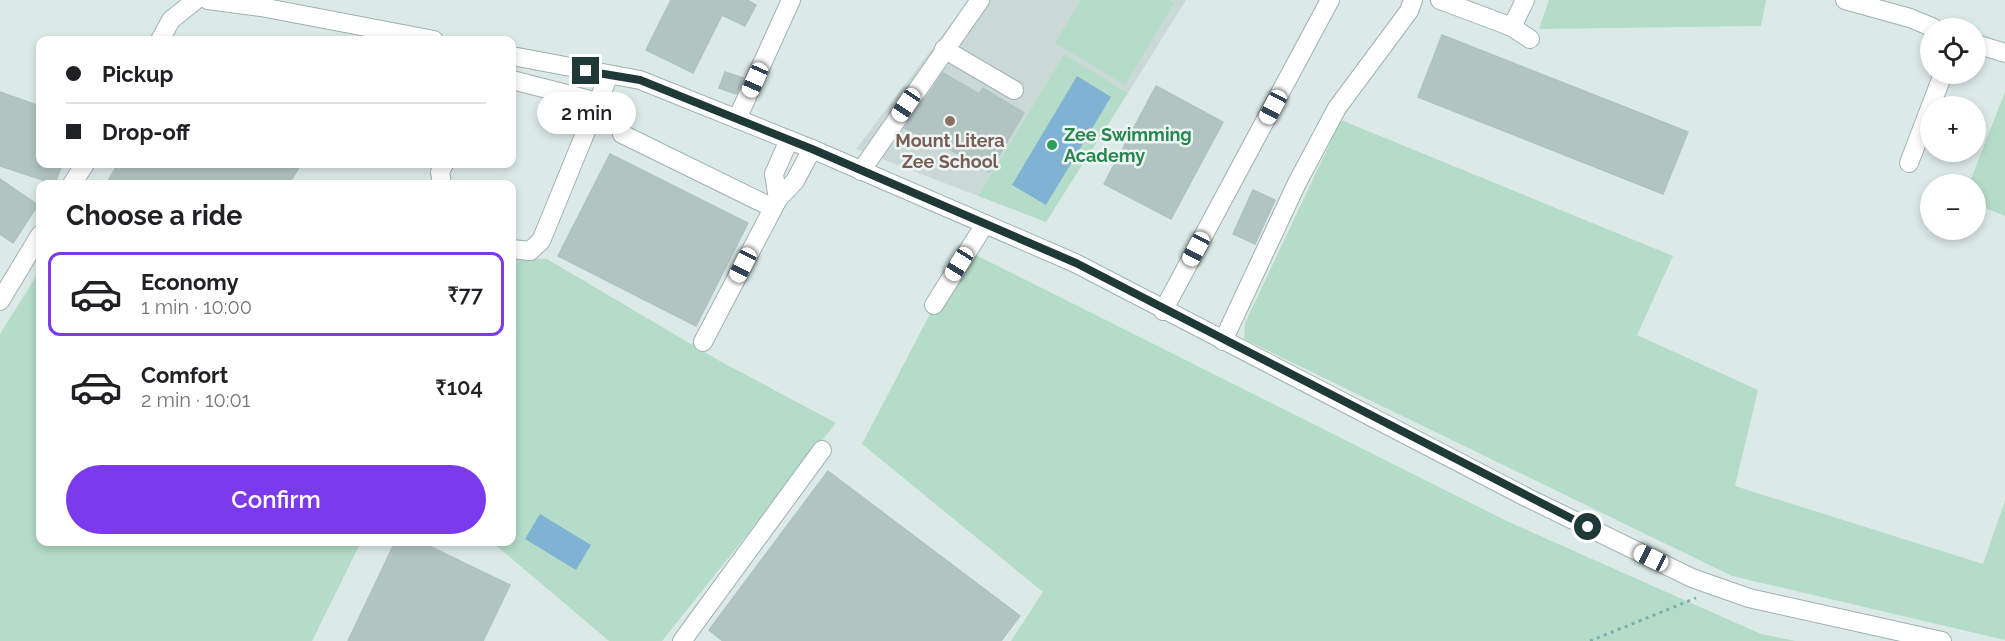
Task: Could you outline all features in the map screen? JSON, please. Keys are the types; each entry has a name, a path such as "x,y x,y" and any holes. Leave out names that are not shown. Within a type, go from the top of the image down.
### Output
{"street":[{"path":"162,36 171,20 196,0"},
{"path":"208,0 261,7 413,36"},
{"path":"737,119 791,0"},
{"path":"861,171 980,0"},
{"path":"1163,311 1330,0"},
{"path":"1223,341 1297,183 1337,108 1409,11 1413,0"},
{"path":"1440,0 1512,27 1530,39"},
{"path":"1512,27 1524,0"},
{"path":"1845,0 1920,22"},
{"path":"1986,47 2005,53"},
{"path":"944,49 1014,90"},
{"path":"516,57 640,80 812,149 1076,263 1163,311 1526,497 1720,589 1749,598 1942,641"},
{"path":"516,249 530,251 540,241 609,75"},
{"path":"516,81 598,102"},
{"path":"1909,163 1939,84"},
{"path":"622,134 775,203"},
{"path":"775,203 774,174 789,140"},
{"path":"703,342 775,203 795,182 812,149"},
{"path":"934,304 985,224"},
{"path":"0,301 36,242"},
{"path":"682,641 822,450"}],"path":[{"path":"1590,641 1720,589"}],"shaded area":[{"name":"Mount Litera Zee School","path":"969,0 1186,0 1128,93 1064,54 978,196 856,149"}],"green space":[{"path":"1081,0 1170,0 1174,3 1125,85 1055,43"},
{"path":"1549,0 1766,0 1761,26 1539,29"},
{"name":"Zee Swimming Academy","path":"1064,54 1128,93 1046,222 978,196"},
{"path":"2005,92 2005,216 1986,208 1986,174 1973,174 1978,162 1986,162 1986,141"},
{"path":"1341,120 1673,256 1637,335 1758,390 1735,486 1983,564 2005,501 2005,640 1732,576 1244,339 1245,323"},
{"path":"964,249 1509,522 1761,634 1796,641 1011,641 1043,592 862,444"},
{"path":"516,258 547,259 718,360 836,423 662,641 609,641 497,546 516,546"},
{"path":"36,276 36,546 359,546 312,641 0,641 0,334"}],"water":[{"path":"1077,76 1111,97 1046,205 1012,185"},
{"path":"540,514 591,545 576,570 525,539"}],"building":[{"path":"671,0 747,0 756,5 745,26 722,15 693,73 646,50"},
{"path":"1442,35 1688,132 1663,194 1418,97"},
{"path":"725,72 743,78 736,94 719,88"},
{"path":"943,73 979,94 983,88 1024,113 989,172 944,146 942,149 905,128"},
{"path":"1156,86 1223,122 1171,219 1104,184"},
{"path":"0,92 36,105 36,168 61,168 56,180 43,180 0,166"},
{"path":"610,154 748,223 696,326 558,256"},
{"path":"116,168 299,168 291,180 108,180"},
{"path":"0,179 36,204 36,208 13,243 0,234"},
{"path":"1253,190 1275,200 1255,244 1233,234"},
{"path":"828,471 1020,616 1001,641 723,641 709,630"},
{"path":"393,546 429,546 510,585 483,641 348,641"}],"place":[{"name":"Mount Litera Zee School","path":"950,121"},
{"name":"Zee Swimming Academy","path":"1052,145"}],"route":[{"path":"586,71 640,80 812,149 1076,263 1163,311 1588,527"}]}
